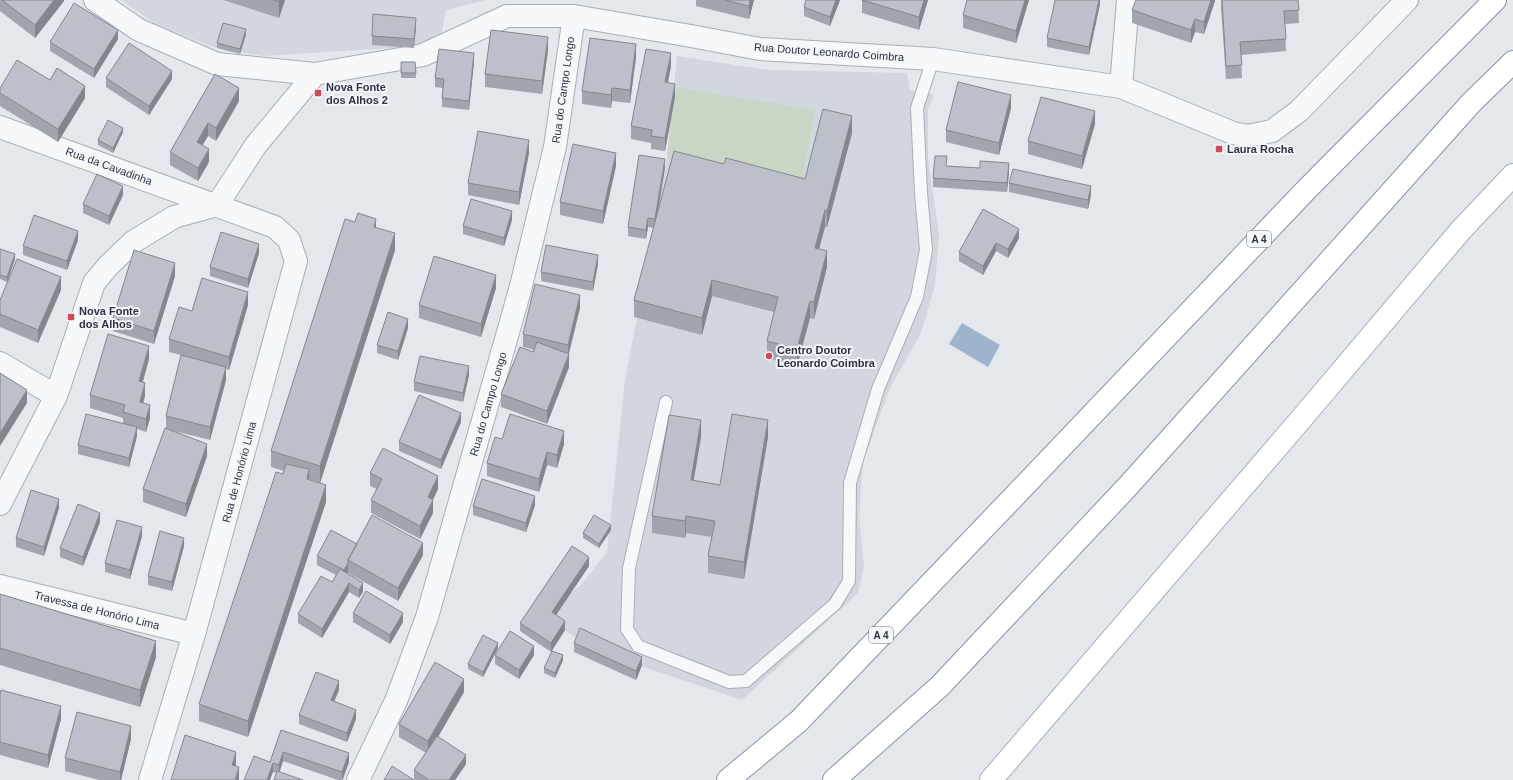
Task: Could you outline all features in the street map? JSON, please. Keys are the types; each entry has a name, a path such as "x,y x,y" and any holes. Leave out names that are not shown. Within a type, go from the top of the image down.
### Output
{"main road":[{"name":"A 4","path":"728,780 798,721 1307,189 1495,0"},
{"path":"834,780 946,680 1129,485 1471,103 1513,62"},
{"path":"991,780 1302,418 1461,230 1513,175"}],"street":[{"name":"Rua Doutor Leonardo Coimbra","path":"95,0 139,30 217,64 315,74 423,55 507,16 574,16 760,49 933,59 1121,87 1232,133 1248,136 1272,131 1299,111 1407,0"},
{"path":"1121,87 1128,0"},
{"name":"Rua do Campo Longo","path":"358,780 396,700 427,616 520,290 555,147 574,16"},
{"path":"0,504 56,396 94,282 133,242 174,217 217,205 256,145 315,74"},
{"name":"Rua da Cavadinha","path":"0,127 217,205"},
{"name":"Rua de Honório Lima","path":"150,780 194,634 296,261 289,240 276,227 217,205"},
{"path":"0,363 56,396"},
{"name":"Travessa de Honório Lima","path":"0,586 194,634"}],"lane":[{"path":"666,402 629,568 627,629 638,646 729,682 746,681 835,604 849,581 850,483 878,389 917,297 926,250 921,193 917,108 933,59"}],"shaded area":[{"path":"121,0 486,0 446,10 441,38 421,46 262,56 216,48 157,25"},
{"name":"Centro Doutor Leonardo Coimbra","path":"677,56 768,70 907,73 910,90 934,95 928,108 928,158 939,235 935,285 921,333 890,388 863,462 859,518 864,566 858,593 742,700 638,665 586,645 543,615 581,585 607,552 625,380 666,167"}],"green space":[{"path":"674,87 815,110 802,182 667,158"}],"water":[{"path":"962,323 1000,345 988,367 949,344"}],"building":[{"path":"2,0 54,0 35,25"},
{"path":"725,0 750,0 749,6"},
{"path":"806,0 836,0 830,17 804,7"},
{"path":"862,0 924,0 919,17"},
{"path":"967,0 1025,0 1016,31 963,15"},
{"path":"1055,0 1099,0 1089,47 1047,38"},
{"path":"1136,0 1211,0 1204,22 1195,19 1191,30 1132,10"},
{"path":"1222,0 1298,0 1299,10 1284,11 1286,39 1240,42 1242,65 1226,66"},
{"path":"74,3 118,30 94,69 50,42"},
{"path":"373,14 416,18 414,39 372,36"},
{"path":"223,23 246,29 240,49 217,43"},
{"path":"491,30 548,37 542,81 485,74"},
{"path":"590,38 636,44 630,90 612,88 611,95 582,91"},
{"path":"129,43 172,71 149,106 106,78"},
{"path":"439,49 474,53 469,101 442,98 444,79 435,78"},
{"path":"646,49 671,53 665,82 675,84 665,138 651,136 652,130 631,126"},
{"path":"17,60 50,80 57,68 85,86 58,129 0,93 0,88"},
{"path":"401,62 415,62 416,73 401,73"},
{"path":"215,74 239,88 216,128 208,123 197,142 209,149 198,168 170,152"},
{"path":"958,82 1011,95 999,143 946,130"},
{"path":"1041,97 1095,111 1082,156 1028,141"},
{"path":"823,109 852,116 827,211 825,210 815,248 827,251 814,302 810,301 797,349 767,341 778,297 712,280 702,318 634,300 674,151 724,164 726,158 805,179"},
{"path":"108,120 123,128 113,148 98,140"},
{"path":"478,131 529,140 519,192 468,183"},
{"path":"573,144 616,153 603,211 560,202"},
{"path":"639,155 665,159 655,219 648,218 646,230 628,227"},
{"path":"935,156 947,156 946,166 980,168 980,161 1009,163 1007,183 933,178"},
{"path":"1013,169 1091,186 1088,200 1009,183"},
{"path":"97,174 123,186 109,216 83,204"},
{"path":"471,199 512,211 504,238 463,226"},
{"path":"983,209 1019,229 1008,249 996,243 983,266 959,252"},
{"path":"358,213 376,219 374,227 395,233 320,466 271,451 345,219 355,222"},
{"path":"34,215 78,231 67,261 23,246"},
{"path":"221,232 259,244 248,279 210,267"},
{"path":"546,245 598,255 593,282 541,272"},
{"path":"0,249 15,254 7,277 0,275"},
{"path":"134,250 175,263 154,331 113,318"},
{"path":"434,256 496,275 481,324 419,305"},
{"path":"17,259 61,277 38,330 0,314 0,300"},
{"path":"202,278 248,292 229,357 169,339 179,307 192,311"},
{"path":"535,284 580,295 568,345 523,334"},
{"path":"388,312 408,319 398,351 377,345"},
{"path":"108,334 149,346 139,381 145,383 140,402 150,405 146,419 123,412 125,405 90,395"},
{"path":"537,342 569,354 547,411 501,394 520,347 533,352"},
{"path":"181,355 226,367 210,427 166,416"},
{"path":"420,356 469,366 463,393 414,382"},
{"path":"0,373 27,390 0,433"},
{"path":"419,395 461,413 441,460 399,442"},
{"path":"86,414 137,427 129,458 78,445"},
{"path":"510,414 564,431 557,455 547,452 539,479 487,463 495,437 502,439"},
{"path":"732,414 768,420 744,562 708,556 715,521 686,516 685,521 652,516 669,415 701,420 691,480 720,485"},
{"path":"165,428 207,444 186,504 143,489"},
{"path":"383,448 438,476 428,497 433,500 420,526 371,500 382,479 370,473"},
{"path":"286,464 309,469 307,479 326,485 248,721 199,704 276,472 283,474"},
{"path":"482,479 535,496 526,523 473,506"},
{"path":"31,490 59,499 44,547 16,538"},
{"path":"78,504 100,513 83,557 60,548"},
{"path":"372,515 423,543 398,588 348,560"},
{"path":"594,515 611,525 599,544 583,533"},
{"path":"117,520 142,527 130,570 105,563"},
{"path":"331,530 357,544 344,570 317,556"},
{"path":"160,531 184,538 172,582 148,576"},
{"path":"572,546 589,557 552,612 565,621 551,643 520,623"},
{"path":"340,569 363,583 359,590 349,583 322,629 298,614 321,576 332,582"},
{"path":"366,591 403,613 390,635 353,613"},
{"path":"0,594 156,641 140,690 0,648"},
{"path":"580,628 642,657 636,671 574,643"},
{"path":"510,631 534,646 519,670 495,655"},
{"path":"483,635 498,643 483,672 468,664"},
{"path":"552,651 563,655 555,673 544,668"},
{"path":"435,662 464,679 428,741 399,724"},
{"path":"316,672 339,681 331,700 356,710 347,733 299,715"},
{"path":"1,690 61,706 48,755 0,742"},
{"path":"77,712 131,726 120,772 65,758"},
{"path":"281,730 349,753 342,772 283,752 279,765 273,763 267,780 244,780 254,756 270,762"},
{"path":"185,735 236,752 232,765 239,767 235,780 171,780"},
{"path":"437,736 466,755 449,780 429,780 414,770"},
{"path":"392,766 414,780 384,780"},
{"path":"277,771 303,780 274,780"}],"place":[{"name":"Nova Fonte dos Alhos 2","path":"318,93"},
{"name":"Laura Rocha","path":"1219,149"},
{"name":"Nova Fonte dos Alhos","path":"71,317"},
{"name":"Centro Doutor Leonardo Coimbra","path":"769,356"}]}
